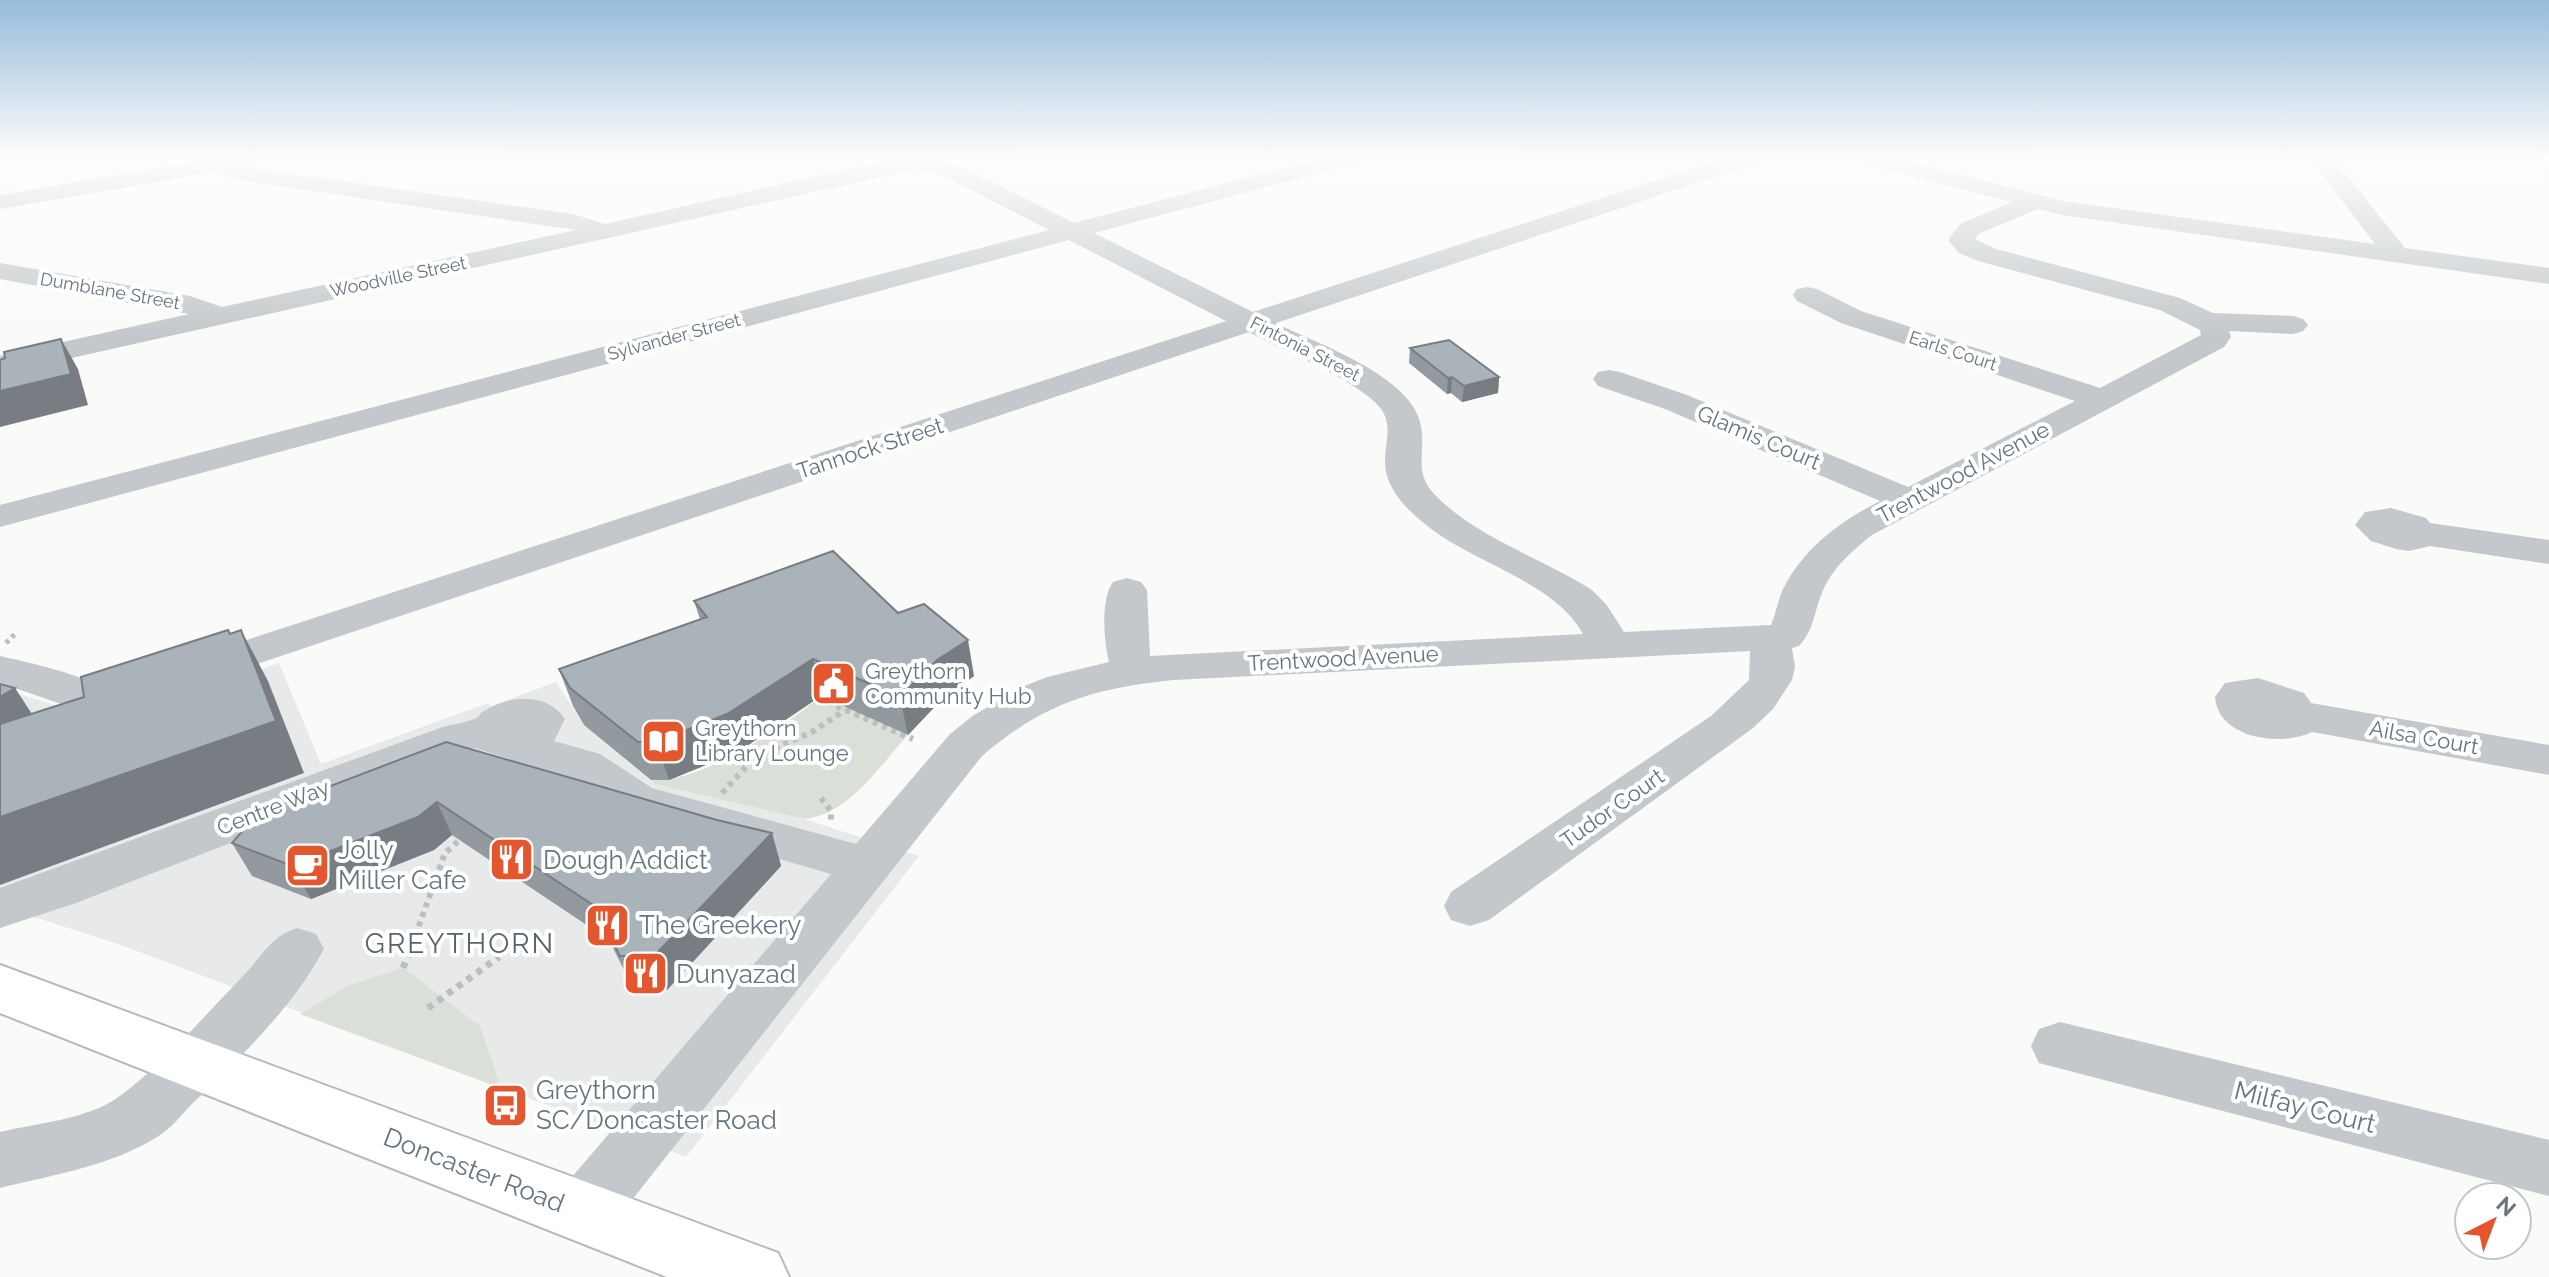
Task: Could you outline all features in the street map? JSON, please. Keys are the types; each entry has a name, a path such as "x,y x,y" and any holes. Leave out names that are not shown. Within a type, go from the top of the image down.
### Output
{"main road":[{"name":"Doncaster Road","path":"0,988 753,1277"}],"street":[{"path":"549,218 573,221 602,232"},
{"name":"Woodville Street","path":"0,365 665,218"},
{"name":"Fintonia Street","path":"1044,218 1364,378 1390,396 1399,407 1407,427 1402,467 1411,489 1421,502 1450,524 1578,599 1592,613 1610,645"},
{"name":"Sylvander Street","path":"9,506 1126,218"},
{"name":"Tannock Street","path":"169,679 1568,218"},
{"path":"1996,218 1969,229 1961,240 1980,253 2170,304 2208,321 2293,325"},
{"path":"2141,218 2549,276"},
{"path":"2368,218 2397,255"},
{"name":"Dumblane Street","path":"0,271 190,305 209,311 216,317"},
{"name":"Earls Court","path":"1807,295 1851,317 2102,399"},
{"name":"Trentwood Avenue","path":"583,1212 966,745 987,727 1045,691 1079,679 1132,670 1784,637 1790,632 1804,587 1832,549 1859,527 2208,345 2216,337 2214,327 2208,321"},
{"name":"Glamis Court","path":"1609,379 1676,402 1907,500"},
{"path":"2421,533 2549,552"},
{"path":"1127,590 1127,649 1132,670"},
{"name":"Tudor Court","path":"1470,906 1710,740 1750,704 1768,685 1773,673 1747,640"},
{"path":"0,669 80,694 112,698 60,722"},
{"name":"Ailsa Court","path":"2299,715 2549,760"},
{"name":"Centre Way","path":"0,908 58,889 434,745 504,736 525,748 583,765 635,800 867,866"},
{"name":"Centre Way","path":"0,928 58,889"},
{"path":"0,1160 104,1134 127,1125 196,1063 281,972 297,949"},
{"name":"Milfay Court","path":"2060,1046 2549,1168"}],"path":[{"path":"818,698 913,739"},
{"path":"715,804 734,777 755,757 812,732 845,710"},
{"path":"821,798 831,811 831,823"},
{"path":"403,968 445,853 467,834"},
{"path":"428,1008 499,957"}],"shaded area":[{"path":"279,663 321,764 488,703 491,706 556,682 584,725 655,784 804,819 919,856 686,1157 121,945 0,906 0,688 109,722"},
{"path":"821,696 908,735 862,787 836,808 804,819 655,784 651,780 671,779 716,763 786,723"},
{"path":"403,968 480,1026 501,1088 300,1014 348,986"}],"building":[{"path":"61,339 71,374 0,391 0,360 5,358 4,352"},
{"path":"1449,340 1499,377 1464,386 1452,377 1448,378 1410,348"},
{"path":"833,551 898,613 924,604 968,640 937,660 900,697 813,659 727,714 656,742 638,742 570,688 559,669 707,617 694,601"},
{"path":"228,630 230,634 241,630 276,721 0,817 0,724 84,697 81,677"},
{"path":"0,684 15,688 0,697"},
{"path":"446,742 772,833 654,956 620,956 596,907 437,802 418,817 292,866 232,843 257,814"}],"place":[{"name":"Greythorn Community Hub","path":"834,684"},
{"name":"Greythorn Library Lounge","path":"664,741"},
{"name":"Dough Addict","path":"512,860"},
{"name":"Jolly Miller Cafe","path":"307,865"},
{"name":"The Greekery","path":"608,925"},
{"name":"Dunyazad","path":"645,974"},
{"name":"Greythorn SC/Doncaster Road","path":"505,1105"}],"district":[{"name":"GREYTHORN","path":"460,943"}]}
